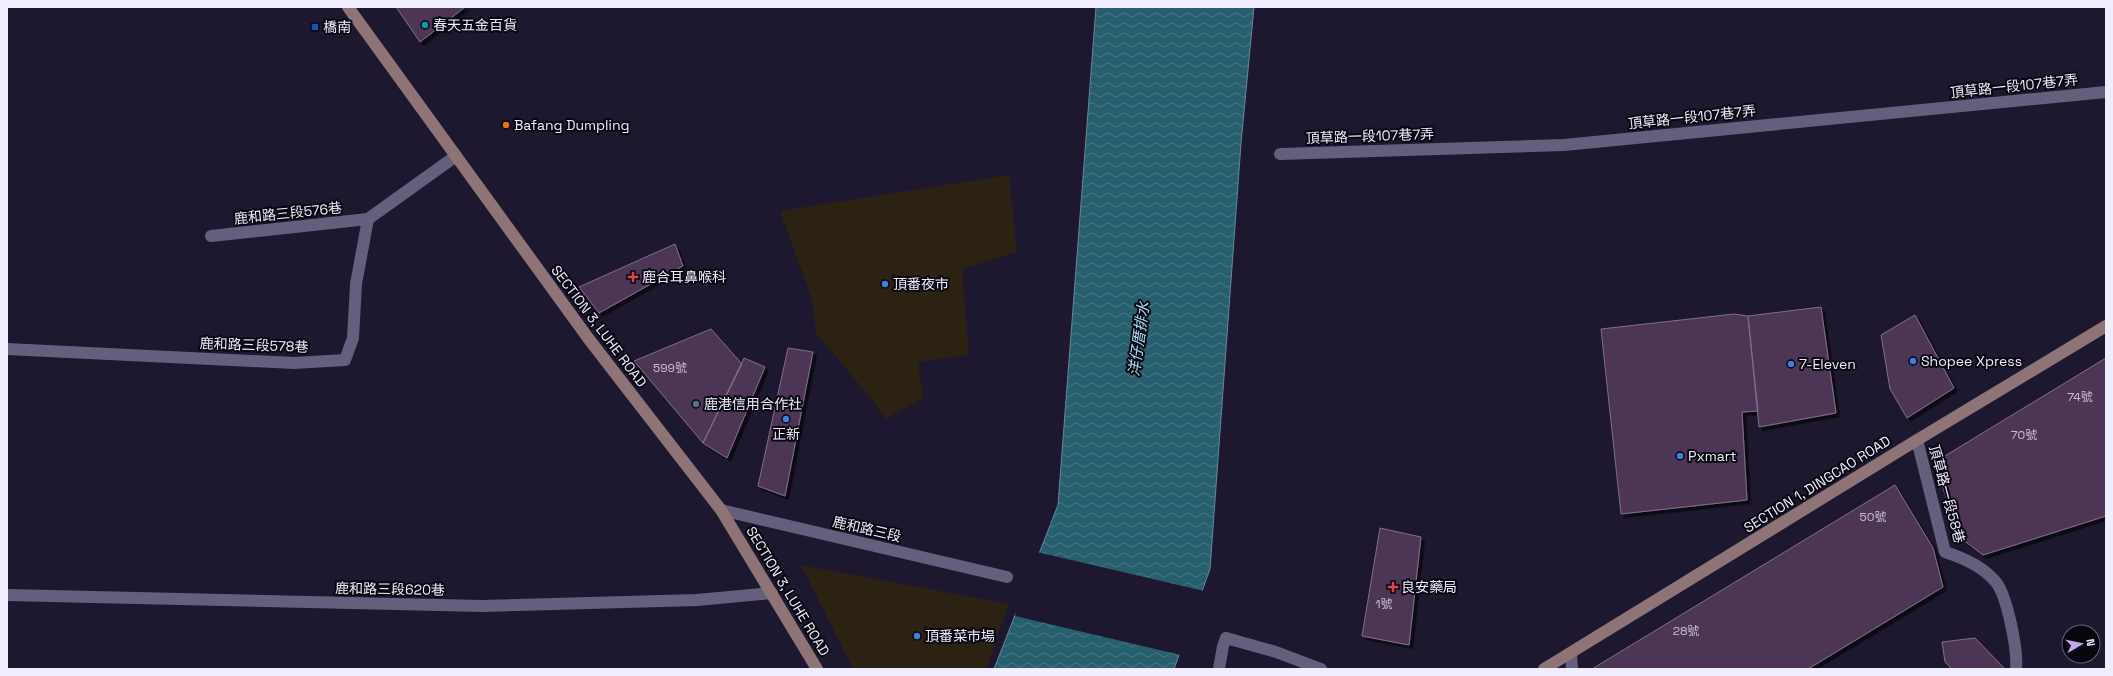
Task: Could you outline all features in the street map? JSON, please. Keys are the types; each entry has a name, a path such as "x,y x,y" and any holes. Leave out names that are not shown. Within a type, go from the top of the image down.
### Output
{"main road":[{"name":"SECTION 3, LUHE ROAD","path":"348,7 588,338 721,510 817,669"},
{"name":"SECTION 1, DINGCAO ROAD","path":"1544,669 1572,654 1917,440 2106,326"}],"street":[{"name":"頂草路一段107巷7弄","path":"1280,154 1564,145 2106,92"},
{"path":"368,220 456,156"},
{"name":"鹿和路三段576巷","path":"211,236 368,220"},
{"name":"鹿和路三段578巷","path":"7,349 294,363 344,360 353,338 356,284 368,220"},
{"name":"頂草路一段58巷","path":"1917,440 1945,552 1979,566 1996,582 2010,620 2015,641 2016,669"},
{"name":"鹿和路三段","path":"721,510 1007,577"},
{"name":"鹿和路三段620巷","path":"7,595 482,606 696,600 772,593"},
{"path":"1219,669 1226,638 1276,652 1321,669"},
{"path":"1572,654 1572,669"}],"shaded area":[{"name":"頂番夜市","path":"1009,175 1017,252 962,269 969,355 918,362 923,398 885,419 874,402 816,333 812,299 780,211"},
{"name":"頂番菜市場","path":"801,565 1009,604 986,669 853,669"}],"water":[{"name":"洋仔厝排水","path":"1096,7 1254,7 1241,143 1210,569 1174,669 994,669 1058,505"}],"pier":[{"path":"1037,552 1204,591 1181,655 1015,616 1017,604"}],"building":[{"name":"春天五金百貨","path":"396,7 465,7 420,42"},
{"name":"鹿合耳鼻喉科","path":"675,244 683,266 599,313 579,287"},
{"name":"7-Eleven","path":"1821,307 1836,413 1759,427 1748,316"},
{"name":"Pxmart","path":"1734,314 1748,316 1758,411 1742,412 1747,500 1621,514 1601,329"},
{"name":"Shopee Xpress","path":"1915,315 1954,388 1907,418 1890,389 1881,335"},
{"name":"鹿港信用合作社","path":"711,329 742,364 703,443 634,361"},
{"name":"正新","path":"788,348 813,352 785,496 758,486"},
{"path":"744,358 765,367 727,458 703,443"},
{"path":"2106,358 2106,516 1983,555 1958,536 1935,462"},
{"path":"1895,485 1933,548 1943,587 1808,669 1592,669"},
{"name":"良安藥局","path":"1380,528 1421,537 1409,645 1362,636"},
{"path":"1975,638 2005,669 1952,669 1945,662 1942,642"}],"place":[{"name":"春天五金百貨","path":"425,25"},
{"name":"橋南","path":"315,27"},
{"name":"Bafang Dumpling","path":"506,125"},
{"name":"鹿合耳鼻喉科","path":"633,277"},
{"name":"頂番夜市","path":"885,284"},
{"name":"Shopee Xpress","path":"1913,361"},
{"name":"7-Eleven","path":"1791,364"},
{"name":"鹿港信用合作社","path":"696,404"},
{"name":"正新","path":"786,419"},
{"name":"Pxmart","path":"1680,456"},
{"name":"良安藥局","path":"1393,587"},
{"name":"頂番菜市場","path":"917,636"}]}
